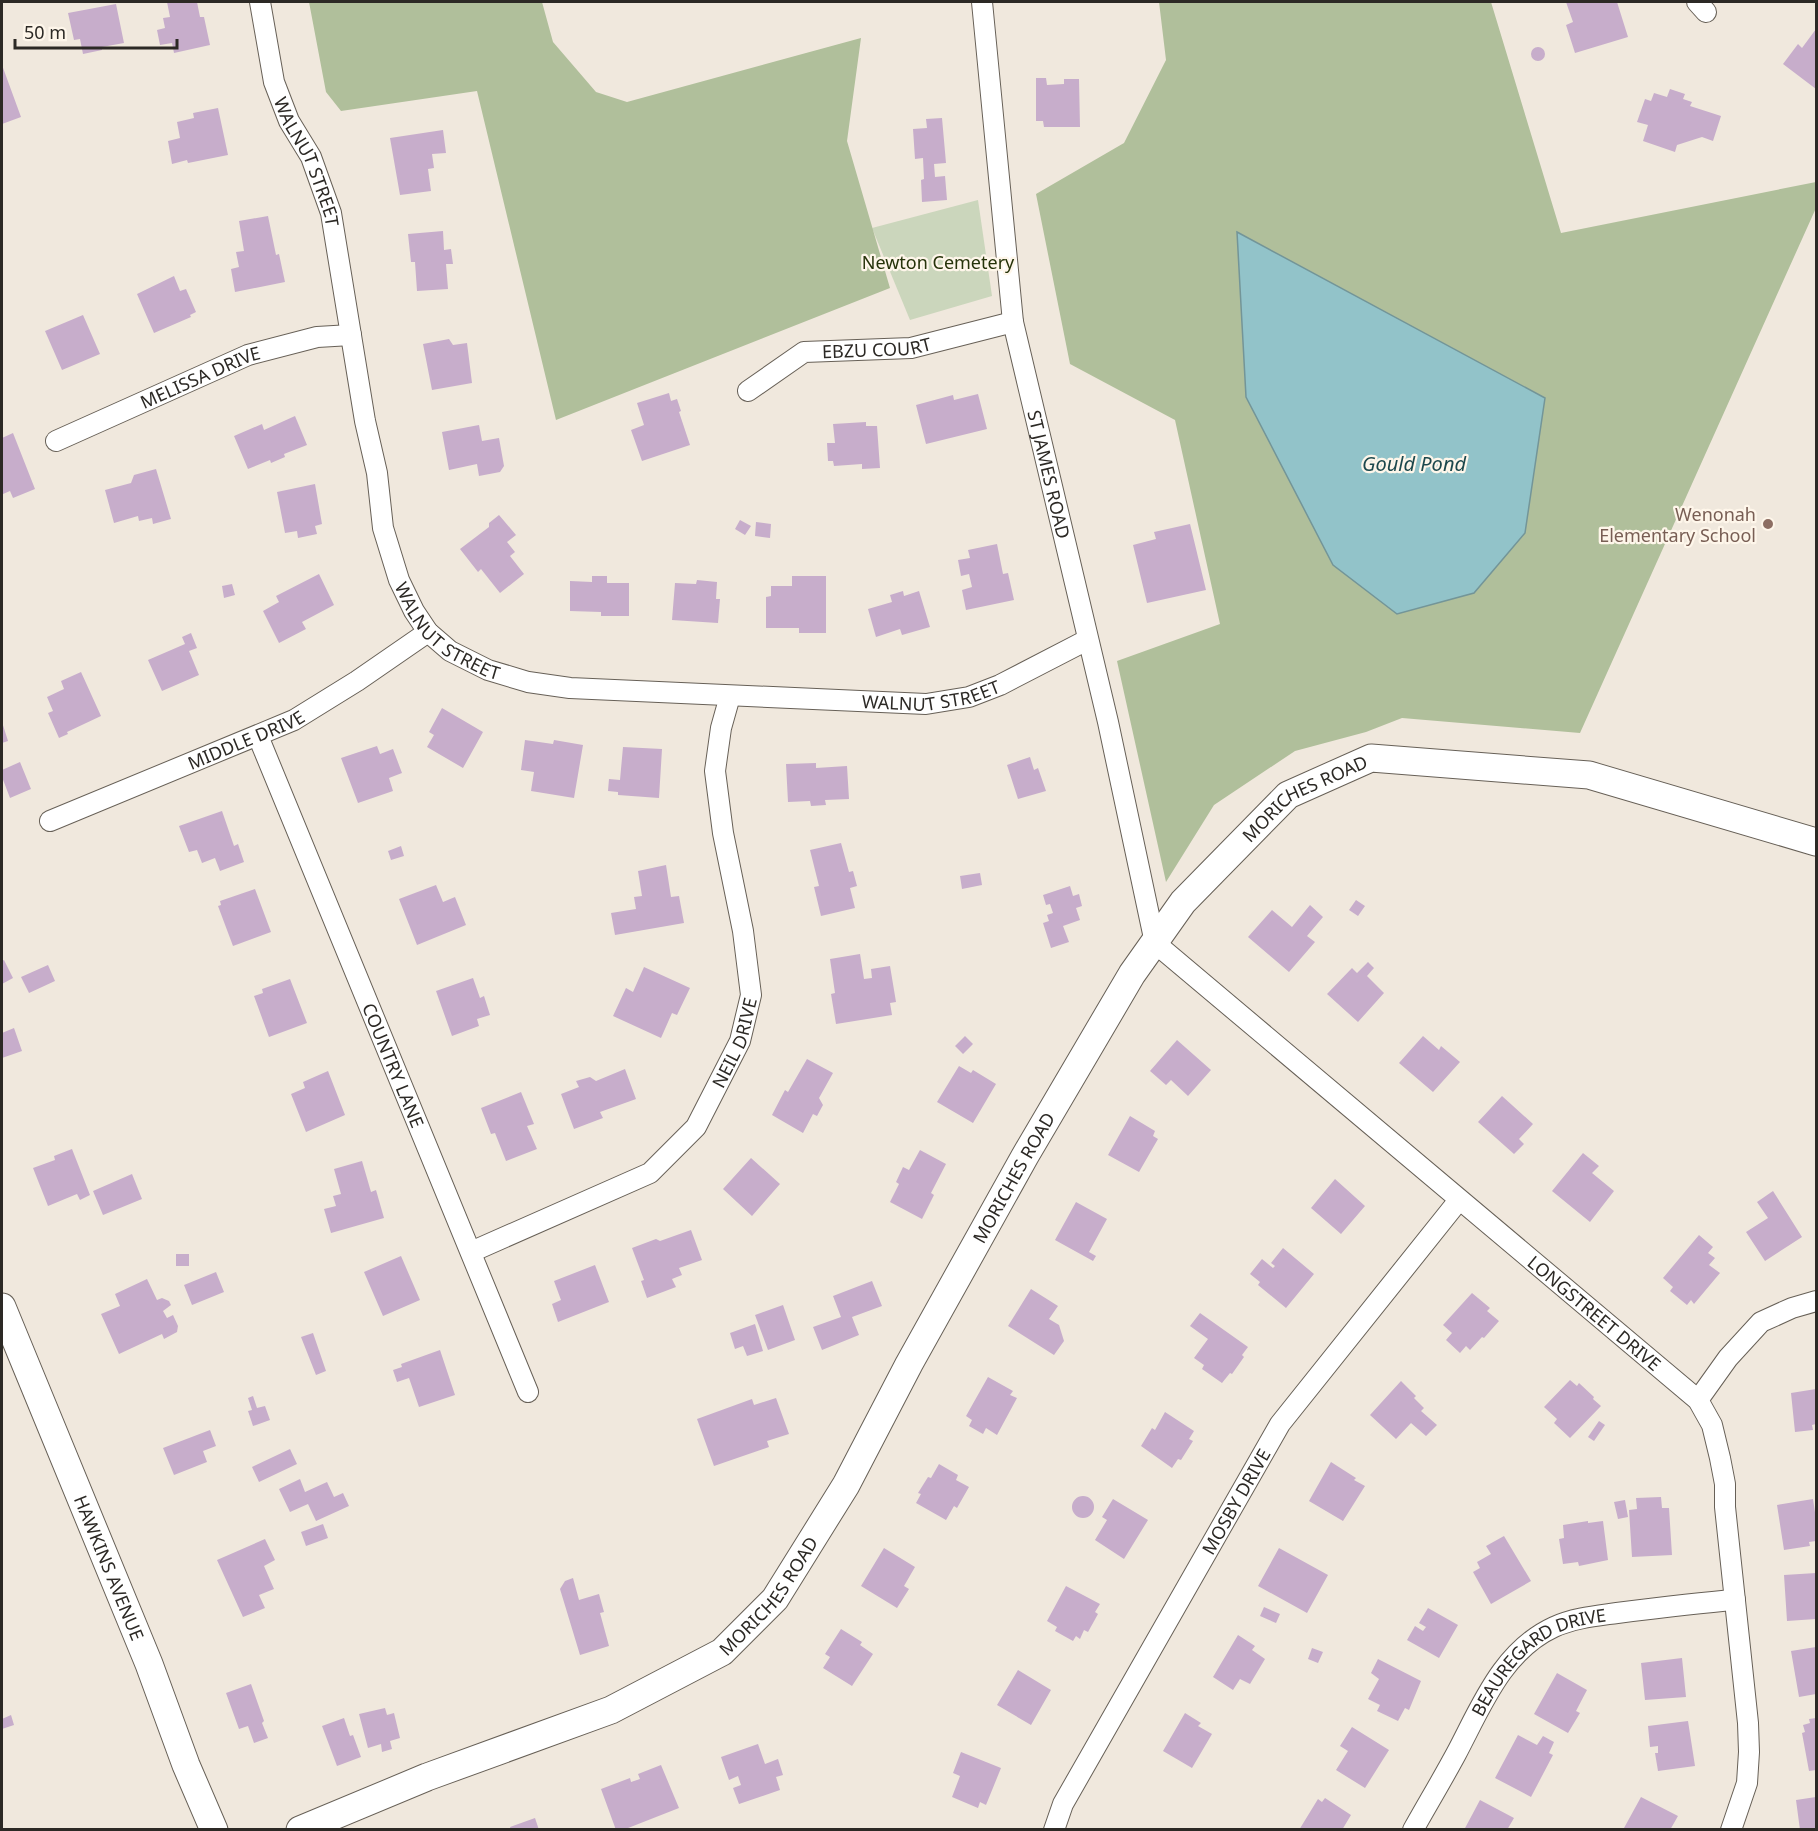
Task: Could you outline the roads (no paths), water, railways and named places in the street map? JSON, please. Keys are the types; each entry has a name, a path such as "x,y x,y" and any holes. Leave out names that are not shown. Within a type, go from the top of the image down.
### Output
{"street":[{"name":"WALNUT STREET","path":"260,2 274,82 289,121 311,157 331,213 365,421 377,473 383,528 399,580 414,611 428,632 450,651 488,670 528,682 570,688 926,704 969,697 1087,640"},
{"name":"ST JAMES ROAD","path":"982,2 1013,322 1108,722 1155,943"},
{"name":"EBZU COURT","path":"748,391 804,352 911,348 1013,322"},
{"name":"MELISSA DRIVE","path":"56,441 248,355 316,337 351,335"},
{"name":"MIDDLE DRIVE","path":"50,821 294,720 357,681 428,632"},
{"name":"NEIL DRIVE","path":"471,1252 650,1173 696,1127 740,1041 752,995 743,931 723,833 715,771 721,728 730,696"},
{"name":"COUNTRY LANE","path":"258,736 528,1392"},
{"name":"MORICHES ROAD","path":"300,1830 427,1777 611,1710 722,1652 776,1599 846,1485 909,1364 1025,1156 1132,974 1183,902 1288,795 1371,758 1589,775 1816,842"},
{"name":"LONGSTREET DRIVE","path":"1155,943 1698,1400 1712,1425 1725,1484 1725,1507 1749,1752 1747,1783 1731,1830"},
{"name":"MOSBY DRIVE","path":"1054,1830 1063,1804 1280,1424 1459,1200"},
{"path":"1698,1400 1728,1358 1761,1322 1792,1308 1816,1301"},
{"name":"HAWKINS AVENUE","path":"2,1306 149,1664 186,1765 214,1830"},
{"name":"BEAUREGARD DRIVE","path":"1413,1830 1498,1674 1516,1654 1534,1640 1554,1627 1580,1619 1661,1607 1735,1600"}],"water":[{"name":"Gould Pond","path":"1237,232 1545,398 1525,533 1474,593 1397,614 1333,565 1246,397"}],"place":[{"name":"Wenonah Elementary School","path":"1768,524"}],"park label":[{"name":"Newton Cemetery","path":"938,262"}]}
